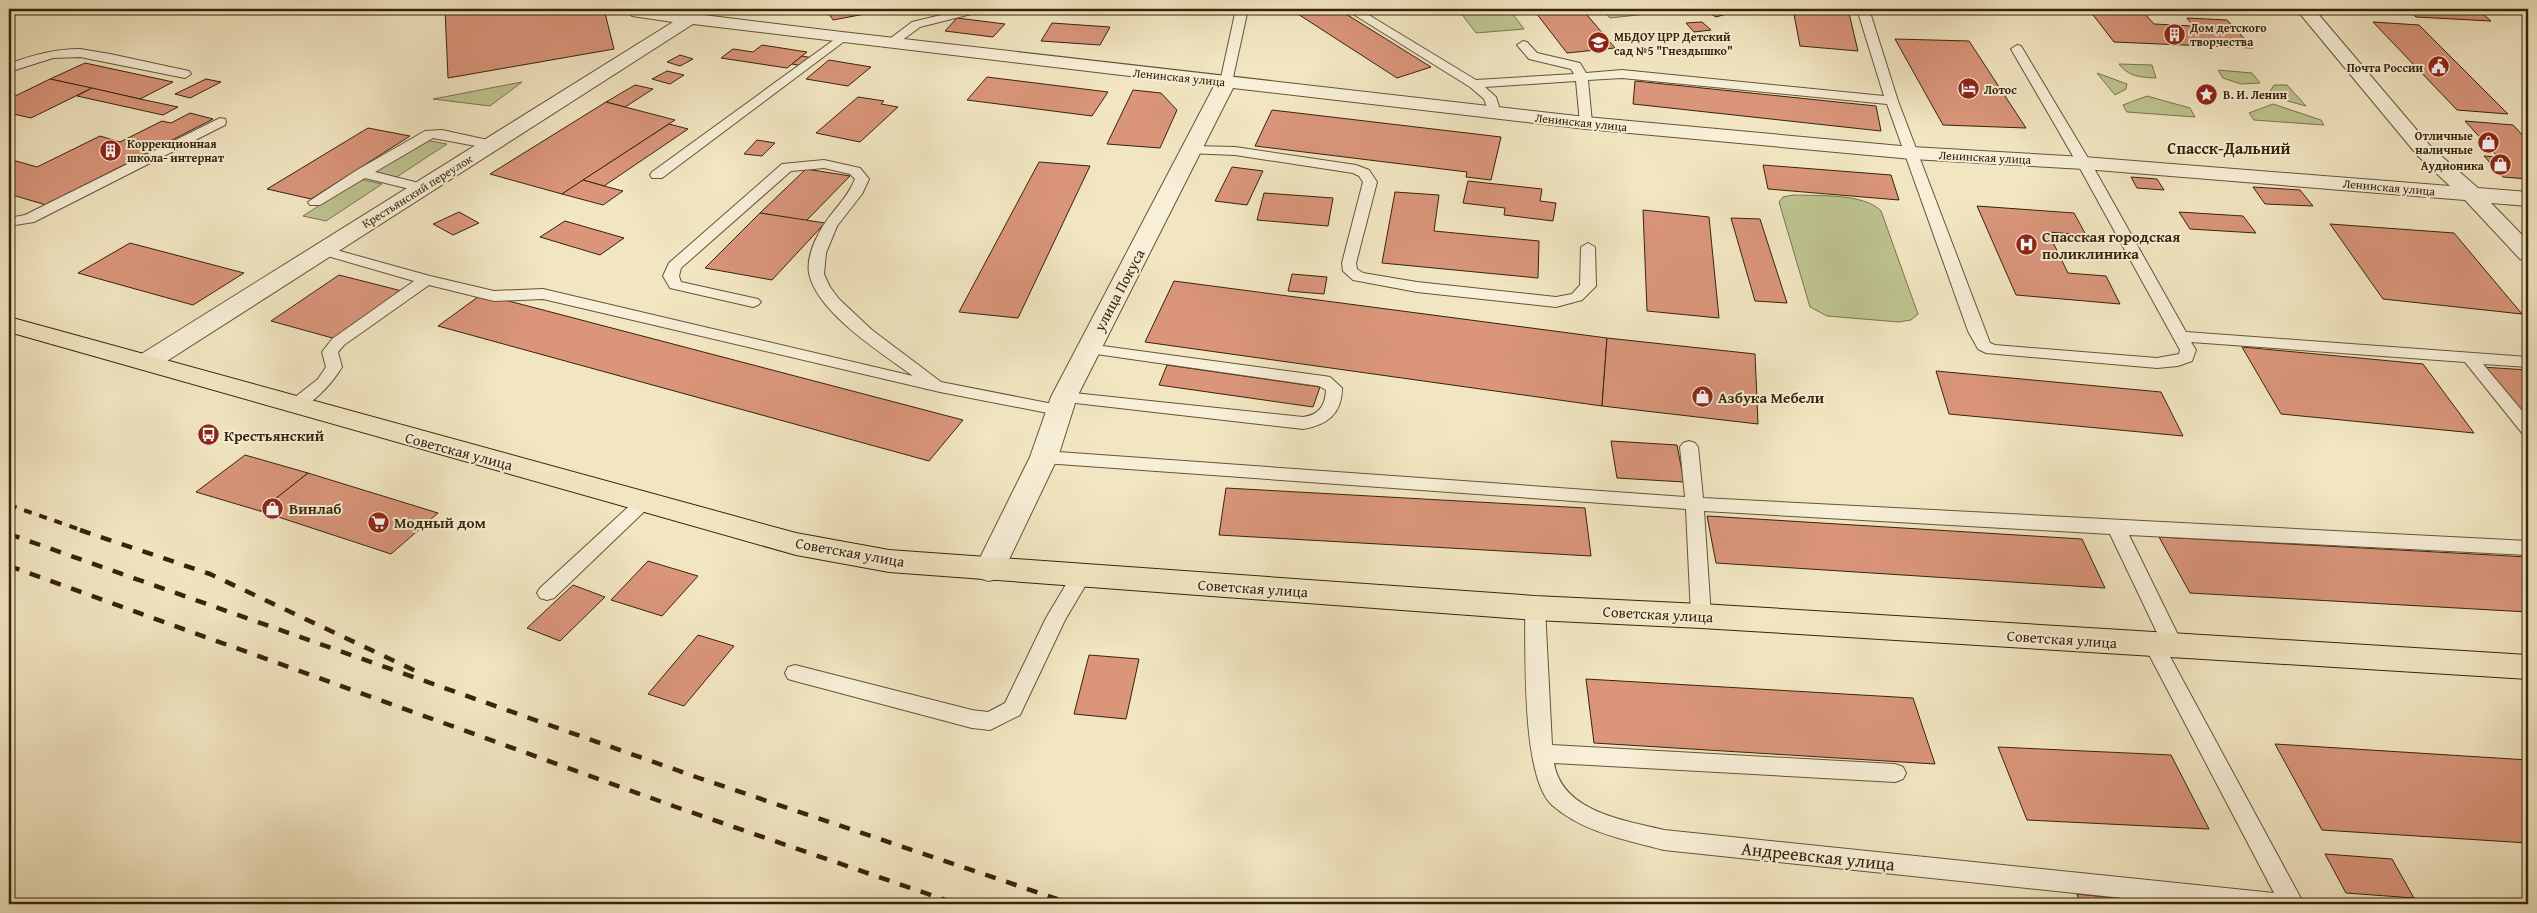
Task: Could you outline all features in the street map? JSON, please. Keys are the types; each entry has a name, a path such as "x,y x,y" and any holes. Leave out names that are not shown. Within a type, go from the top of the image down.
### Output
{"main road":[{"name":"Советская улица","path":"9,324 644,502 806,545 888,562 1535,608 1702,616 2528,667"}],"street":[{"path":"2305,9 2425,152 2471,194 2528,254"},
{"name":"Ленинская улица","path":"638,12 688,20 889,44 1495,113 1912,153 2084,163 2528,199"},
{"name":"Крестьянский переулок","path":"147,362 688,20"},
{"name":"улица Покуса","path":"989,570 1044,457 1061,404 1193,150 1226,82"}],"lane":[{"path":"889,44 916,24 979,9"},
{"name":"улица Покуса","path":"1226,82 1242,9"},
{"path":"1351,9 1474,84 1490,98 1495,113"},
{"path":"1863,9 1892,101 1976,331 1984,346 1992,350 2157,364 2178,361 2186,357 2188,350 2084,163 2017,49"},
{"path":"656,175 842,38"},
{"path":"1523,45 1533,56 1576,66 1582,78 1586,122"},
{"path":"9,68 42,57 68,53 85,54 185,74"},
{"path":"1474,84 1622,74 1892,101"},
{"path":"9,222 29,219 220,122"},
{"path":"315,202 430,134 442,134 492,145"},
{"path":"1193,150 1235,151 1356,169 1364,172 1370,182 1349,263 1350,271 1358,277 1418,287 1556,302 1578,298 1588,286 1588,247"},
{"path":"753,302 704,293 675,285 671,276 674,266 787,167 824,164 855,172 862,180 859,191 827,230 821,245 817,273 822,290 851,321 940,386"},
{"path":"362,174 422,188"},
{"path":"322,250 426,280 494,296 544,294 940,386 1061,404 1303,423 1316,422 1326,416 1334,398 1334,388 1324,381 1088,349"},
{"path":"293,405 324,383 334,367 330,352 338,342 426,280"},
{"path":"2179,336 2528,362"},
{"path":"2469,357 2528,429"},
{"path":"1689,447 1695,504 1702,616"},
{"path":"1044,457 1250,474 1695,504 2117,529 2528,548"},
{"path":"547,593 644,502"},
{"path":"2117,529 2163,645 2292,904"},
{"path":"795,673 972,719 990,721 1013,709 1056,618 1081,576"},
{"name":"Андреевская улица","path":"1535,608 1542,761 1551,788 1558,798 1571,807 1621,828 1664,840 2279,904"},
{"path":"1543,753 1895,773"}],"green space":[{"path":"1458,9 1509,9 1524,29 1476,33"},
{"path":"1602,9 1652,9 1656,13 1610,18"},
{"path":"2119,64 2152,65 2156,78 2140,77 2131,74"},
{"path":"2218,70 2252,73 2260,83 2241,84 2223,78"},
{"path":"2097,73 2127,84 2126,89 2115,95"},
{"path":"522,82 490,106 433,99"},
{"path":"2274,85 2287,85 2306,106 2284,100 2269,93"},
{"path":"2147,96 2190,108 2195,117 2127,112 2123,105"},
{"path":"2273,104 2321,120 2324,125 2254,120 2249,113"},
{"path":"425,140 447,144 395,178 373,173"},
{"path":"360,179 382,184 326,221 303,216"},
{"path":"1793,195 1852,198 1873,205 1881,211 1918,314 1911,320 1899,322 1827,316 1810,307 1779,202 1783,197"}],"building":[{"path":"445,9 604,9 614,49 448,78"},
{"path":"791,9 891,9 833,20 827,11 814,13"},
{"path":"1290,9 1338,9 1431,67 1397,78"},
{"path":"1533,9 1582,9 1615,48 1567,53"},
{"path":"1703,9 1723,9 1730,13 1716,17"},
{"path":"1793,9 1848,9 1858,51 1800,46"},
{"path":"2407,9 2477,9 2491,21 2416,17"},
{"name":"Дом детского творчества","path":"2090,11 2144,13 2154,24 2193,26 2187,18 2227,20 2253,48 2114,42"},
{"path":"957,18 1005,24 993,37 945,31"},
{"path":"1702,22 1711,30 1694,32 1686,23"},
{"name":"Почта России","path":"2373,22 2419,25 2508,114 2457,110"},
{"path":"1052,23 1110,27 1100,45 1041,41"},
{"path":"1895,39 1969,41 2026,128 1943,125"},
{"path":"762,45 807,52 787,68 721,58 733,49 753,52"},
{"path":"680,55 693,59 680,66 667,62"},
{"path":"802,56 813,58 803,66 792,64"},
{"path":"829,60 871,67 848,86 806,79"},
{"path":"85,63 173,82 140,99 50,79"},
{"path":"667,71 684,75 670,84 652,79"},
{"path":"987,77 1108,92 1092,116 967,100"},
{"path":"50,79 92,88 31,118 9,113 9,99"},
{"path":"206,79 221,82 190,98 175,94"},
{"path":"1635,81 1876,106 1881,131 1633,104"},
{"path":"635,85 653,89 625,107 606,102"},
{"path":"92,88 178,107 163,115 77,96"},
{"path":"1133,90 1161,93 1177,110 1160,148 1107,144"},
{"path":"858,97 884,101 881,104 898,107 860,142 816,133"},
{"path":"606,102 675,120 562,194 490,174"},
{"path":"1272,110 1501,137 1491,180 1466,177 1467,172 1255,146"},
{"name":"Коррекционная школа- интернат","path":"190,113 213,119 46,205 9,194 9,159 37,167 100,136 120,142 162,121 171,123"},
{"path":"2465,121 2513,125 2528,141 2528,179 2503,177 2484,156 2498,157"},
{"path":"669,124 688,129 604,186 583,180"},
{"path":"368,128 410,136 311,199 267,189"},
{"path":"757,140 775,143 762,156 744,154"},
{"path":"1039,162 1090,166 1018,318 959,312"},
{"path":"1763,165 1891,175 1899,200 1768,189"},
{"path":"1232,167 1263,171 1247,205 1215,201"},
{"path":"806,169 850,176 806,221 760,213"},
{"path":"2131,177 2157,179 2164,190 2137,188"},
{"path":"583,180 623,191 603,205 562,194"},
{"path":"1468,181 1542,189 1540,201 1556,203 1553,221 1504,215 1505,208 1463,203"},
{"path":"2253,187 2300,190 2313,206 2265,204"},
{"path":"1395,192 1439,195 1434,231 1539,241 1538,278 1382,263"},
{"path":"1264,193 1333,198 1328,226 1257,220"},
{"path":"1977,206 2074,213 2086,235 2048,232 2068,273 2106,276 2120,304 2016,295"},
{"path":"1643,210 1709,217 1719,318 1647,311"},
{"path":"459,212 479,223 453,235 433,224"},
{"path":"2179,212 2243,216 2256,233 2190,229"},
{"path":"760,213 825,223 772,280 705,268"},
{"path":"1731,218 1760,219 1787,303 1755,301"},
{"path":"565,221 624,238 600,255 540,237"},
{"path":"2330,224 2454,233 2522,314 2383,299"},
{"path":"130,243 244,273 193,305 78,273"},
{"path":"1292,274 1327,277 1324,294 1288,291"},
{"path":"339,275 402,291 336,339 271,321"},
{"path":"1174,281 1607,338 1602,406 1145,342"},
{"path":"482,294 963,420 929,461 438,326"},
{"path":"1607,338 1755,354 1758,424 1602,406"},
{"path":"2242,347 2423,364 2474,433 2281,414"},
{"path":"1167,365 1320,387 1313,407 1159,385"},
{"path":"2482,367 2528,370 2528,419"},
{"path":"1936,371 2161,392 2183,436 1949,414"},
{"path":"1611,441 1677,445 1684,482 1617,478"},
{"path":"245,455 308,473 260,511 196,492"},
{"path":"308,473 438,513 391,554 260,511"},
{"path":"1226,488 1585,508 1591,556 1219,535"},
{"path":"1707,516 2082,539 2105,588 1716,563"},
{"path":"2159,537 2528,557 2528,612 2190,593"},
{"path":"648,561 698,576 662,616 611,600"},
{"path":"573,585 605,597 560,641 527,628"},
{"path":"698,635 734,646 684,706 648,694"},
{"path":"1089,655 1139,659 1126,719 1074,714"},
{"path":"1586,679 1913,698 1935,764 1594,743"},
{"path":"2275,744 2528,760 2528,843 2322,830"},
{"path":"1998,747 2171,755 2209,829 2027,820"},
{"path":"2325,854 2392,859 2414,898 2346,893"},
{"path":"2077,894 2125,899 2127,904 2080,904"}],"railway":[{"path":"9,505 84,531"},
{"path":"80,530 210,574 422,674"},
{"path":"9,534 699,778 1072,904"},
{"path":"9,566 676,807 957,904"}],"place":[{"name":"Дом детского творчества","path":"2174,34"},
{"name":"МБДОУ ЦРР Детский сад №5 \"Гнездышко\"","path":"1598,43"},
{"name":"Почта России","path":"2439,67"},
{"name":"Лотос","path":"1968,89"},
{"name":"В. И. Ленин","path":"2207,94"},
{"name":"Отличные наличные","path":"2489,142"},
{"name":"Коррекционная школа- интернат","path":"111,150"},
{"name":"Аудионика","path":"2500,165"},
{"name":"Спасская городская поликлиника","path":"2026,245"},
{"name":"Азбука Мебели","path":"1702,397"},
{"name":"Крестьянский","path":"208,435"},
{"name":"Винлаб","path":"273,508"},
{"name":"Модный дом","path":"378,522"}],"district":[{"name":"Спасск-Дальний","path":"2229,148"}]}
